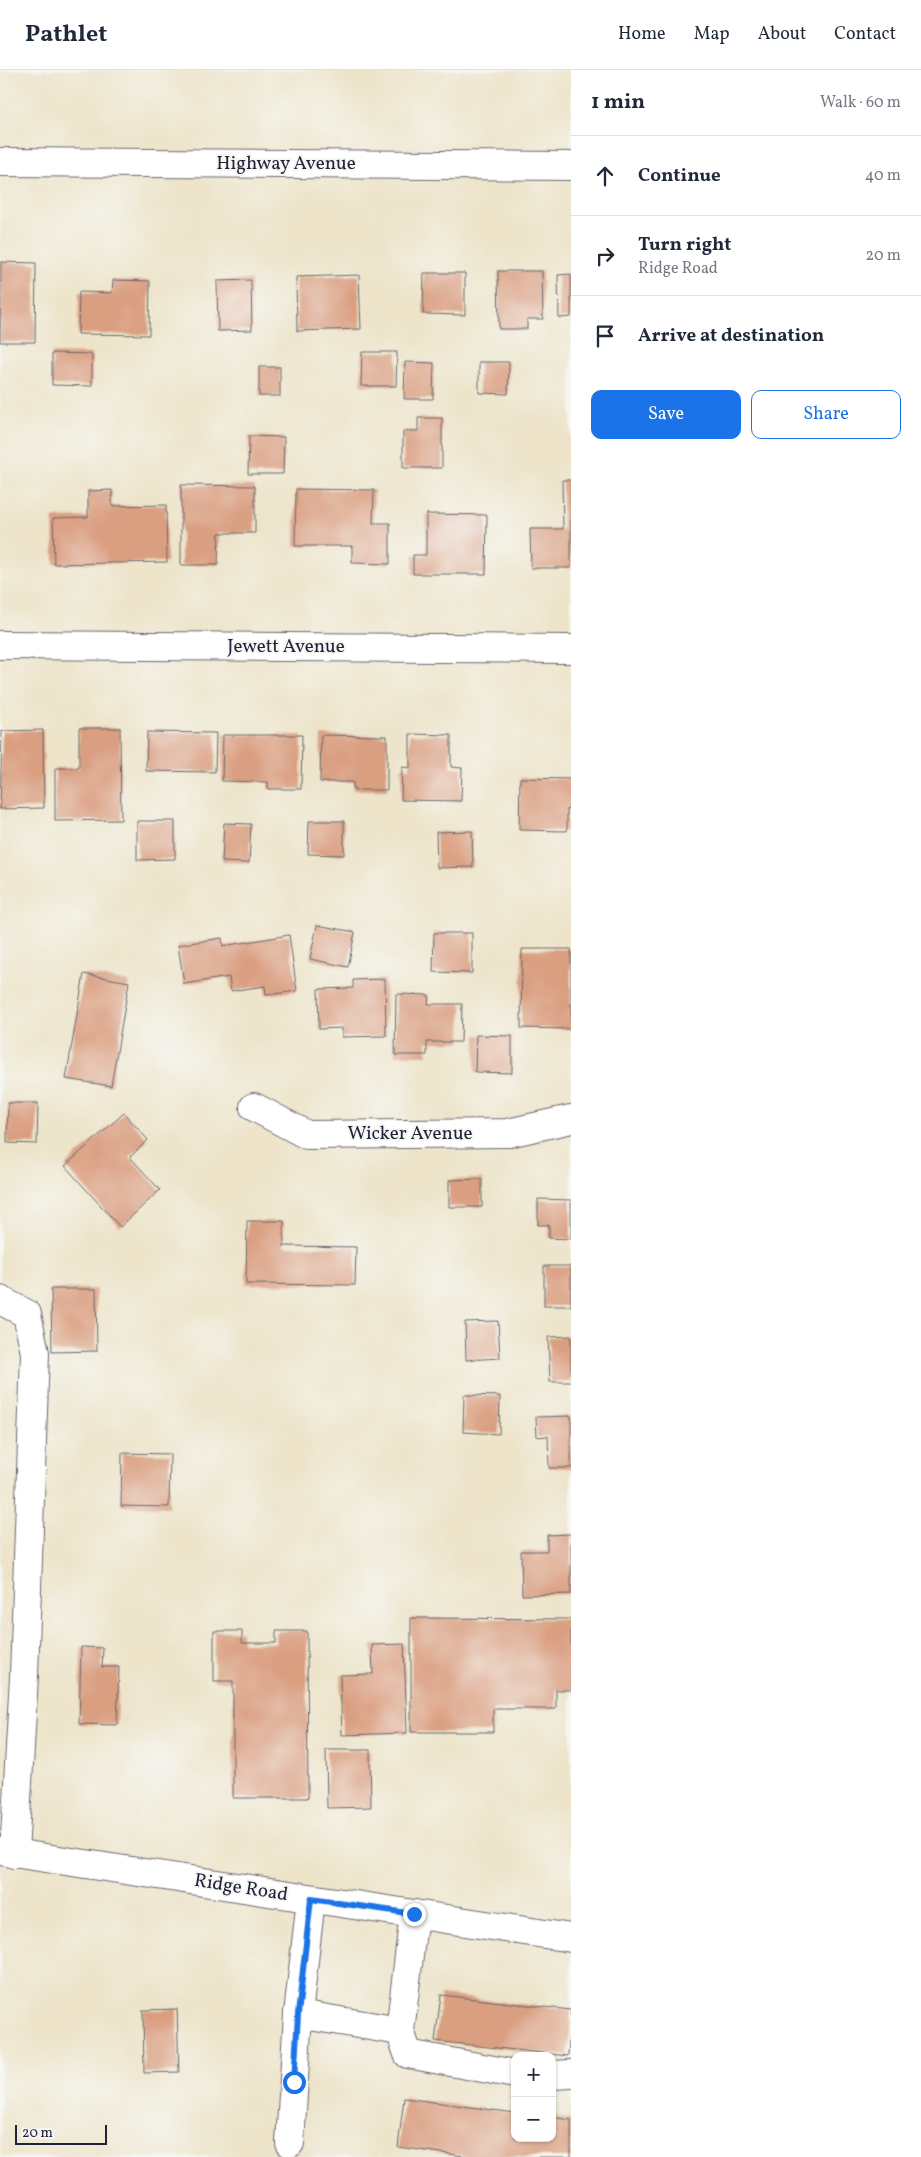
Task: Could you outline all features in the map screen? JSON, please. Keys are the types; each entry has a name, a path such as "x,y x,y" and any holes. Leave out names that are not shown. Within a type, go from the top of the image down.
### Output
{"street":[{"name":"Highway Avenue","path":"0,162 571,166"},
{"name":"Jewett Avenue","path":"0,645 571,649"},
{"name":"Wicker Avenue","path":"254,1107 307,1135 508,1133 571,1120"},
{"path":"0,1300 27,1314 35,1353 11,1728 7,1852"},
{"name":"Ridge Road","path":"7,1852 571,1938"},
{"path":"290,2143 298,2014 311,1899"},
{"path":"414,1914 400,2031 408,2054 511,2073"},
{"path":"298,2014 400,2031"},
{"path":"556,2075 571,2074"}],"building":[{"path":"1,262 36,263 35,342 0,342"},
{"path":"498,271 542,271 543,319 527,319 527,329 499,329"},
{"path":"424,273 465,273 465,315 423,314"},
{"path":"571,274 571,317 559,318 558,275"},
{"path":"359,275 361,329 297,331 296,277"},
{"path":"113,280 150,281 149,335 78,334 79,292 112,293"},
{"path":"251,280 252,330 218,331 217,281"},
{"path":"362,352 397,352 396,386 361,386"},
{"path":"52,353 92,354 92,386 52,385"},
{"path":"405,362 434,363 433,399 404,399"},
{"path":"479,362 509,362 508,394 479,393"},
{"path":"259,367 280,367 280,396 259,396"},
{"path":"418,418 442,418 442,468 403,468 403,431 418,431"},
{"path":"249,436 284,437 283,474 248,474"},
{"path":"562,480 571,480 571,568 531,568 530,529 563,529"},
{"path":"181,485 255,486 255,533 219,533 218,565 181,565"},
{"path":"296,489 374,490 373,523 390,523 390,564 352,563 352,546 295,546"},
{"path":"112,490 112,506 166,505 167,562 54,564 53,518 88,517 88,491"},
{"path":"426,514 487,515 486,574 413,574 413,555 426,555"},
{"path":"79,728 120,728 121,820 55,821 55,768 79,768"},
{"path":"43,730 44,808 0,809 2,731"},
{"path":"147,732 216,733 215,772 146,771"},
{"path":"410,734 451,735 451,767 462,768 461,801 401,800 402,767 410,768"},
{"path":"223,735 302,735 301,789 268,789 268,782 222,781"},
{"path":"321,735 387,736 387,790 353,790 353,782 320,782"},
{"path":"520,778 571,779 571,810 567,809 567,831 519,830"},
{"path":"137,821 175,821 175,859 137,860"},
{"path":"309,821 344,821 344,855 308,854"},
{"path":"224,823 251,824 249,863 222,862"},
{"path":"472,831 473,867 437,868 436,832"},
{"path":"317,925 355,932 348,967 310,959"},
{"path":"434,933 472,933 472,973 433,972"},
{"path":"289,935 297,991 266,995 265,986 231,991 229,977 184,984 178,945 222,938 223,946"},
{"path":"522,949 571,949 571,1029 521,1028"},
{"path":"84,974 129,982 111,1086 66,1079"},
{"path":"385,979 386,1036 342,1037 342,1028 319,1029 318,989 353,988 353,980"},
{"path":"396,994 429,995 428,1004 462,1004 461,1042 427,1042 427,1055 395,1055"},
{"path":"476,1035 512,1036 512,1073 475,1072"},
{"path":"8,1103 38,1103 37,1144 7,1143"},
{"path":"124,1113 148,1140 130,1157 160,1190 120,1227 65,1166"},
{"path":"482,1179 482,1207 449,1207 449,1180"},
{"path":"538,1199 571,1200 571,1239 549,1238 549,1225 538,1225"},
{"path":"247,1221 284,1221 284,1246 356,1247 355,1285 246,1284"},
{"path":"544,1266 571,1266 571,1306 544,1306"},
{"path":"51,1289 96,1289 97,1351 52,1352"},
{"path":"498,1321 500,1358 466,1360 465,1322"},
{"path":"571,1336 571,1382 550,1382 548,1337"},
{"path":"464,1395 500,1396 499,1434 463,1432"},
{"path":"571,1416 571,1468 549,1468 548,1436 537,1437 536,1417"},
{"path":"122,1453 170,1454 169,1507 121,1506"},
{"path":"571,1534 571,1594 522,1595 521,1551 547,1551 547,1535"},
{"path":"411,1618 571,1619 571,1690 556,1690 556,1709 493,1709 493,1732 411,1732"},
{"path":"214,1631 242,1631 242,1643 276,1643 276,1631 307,1631 308,1798 233,1798 233,1681 214,1681"},
{"path":"404,1644 407,1733 342,1735 340,1675 373,1674 372,1645"},
{"path":"81,1647 103,1648 102,1667 119,1667 117,1725 79,1724"},
{"path":"326,1750 370,1750 371,1807 327,1808"},
{"path":"441,1995 571,2010 568,2056 556,2055 556,2052 533,2052 435,2041"},
{"path":"177,2009 179,2072 144,2073 143,2010"},
{"path":"404,2098 511,2112 511,2142 556,2142 556,2118 571,2120 571,2157 471,2157 398,2147"}],"route":[{"path":"294,2082 298,2014 311,1899 414,1914"}]}
